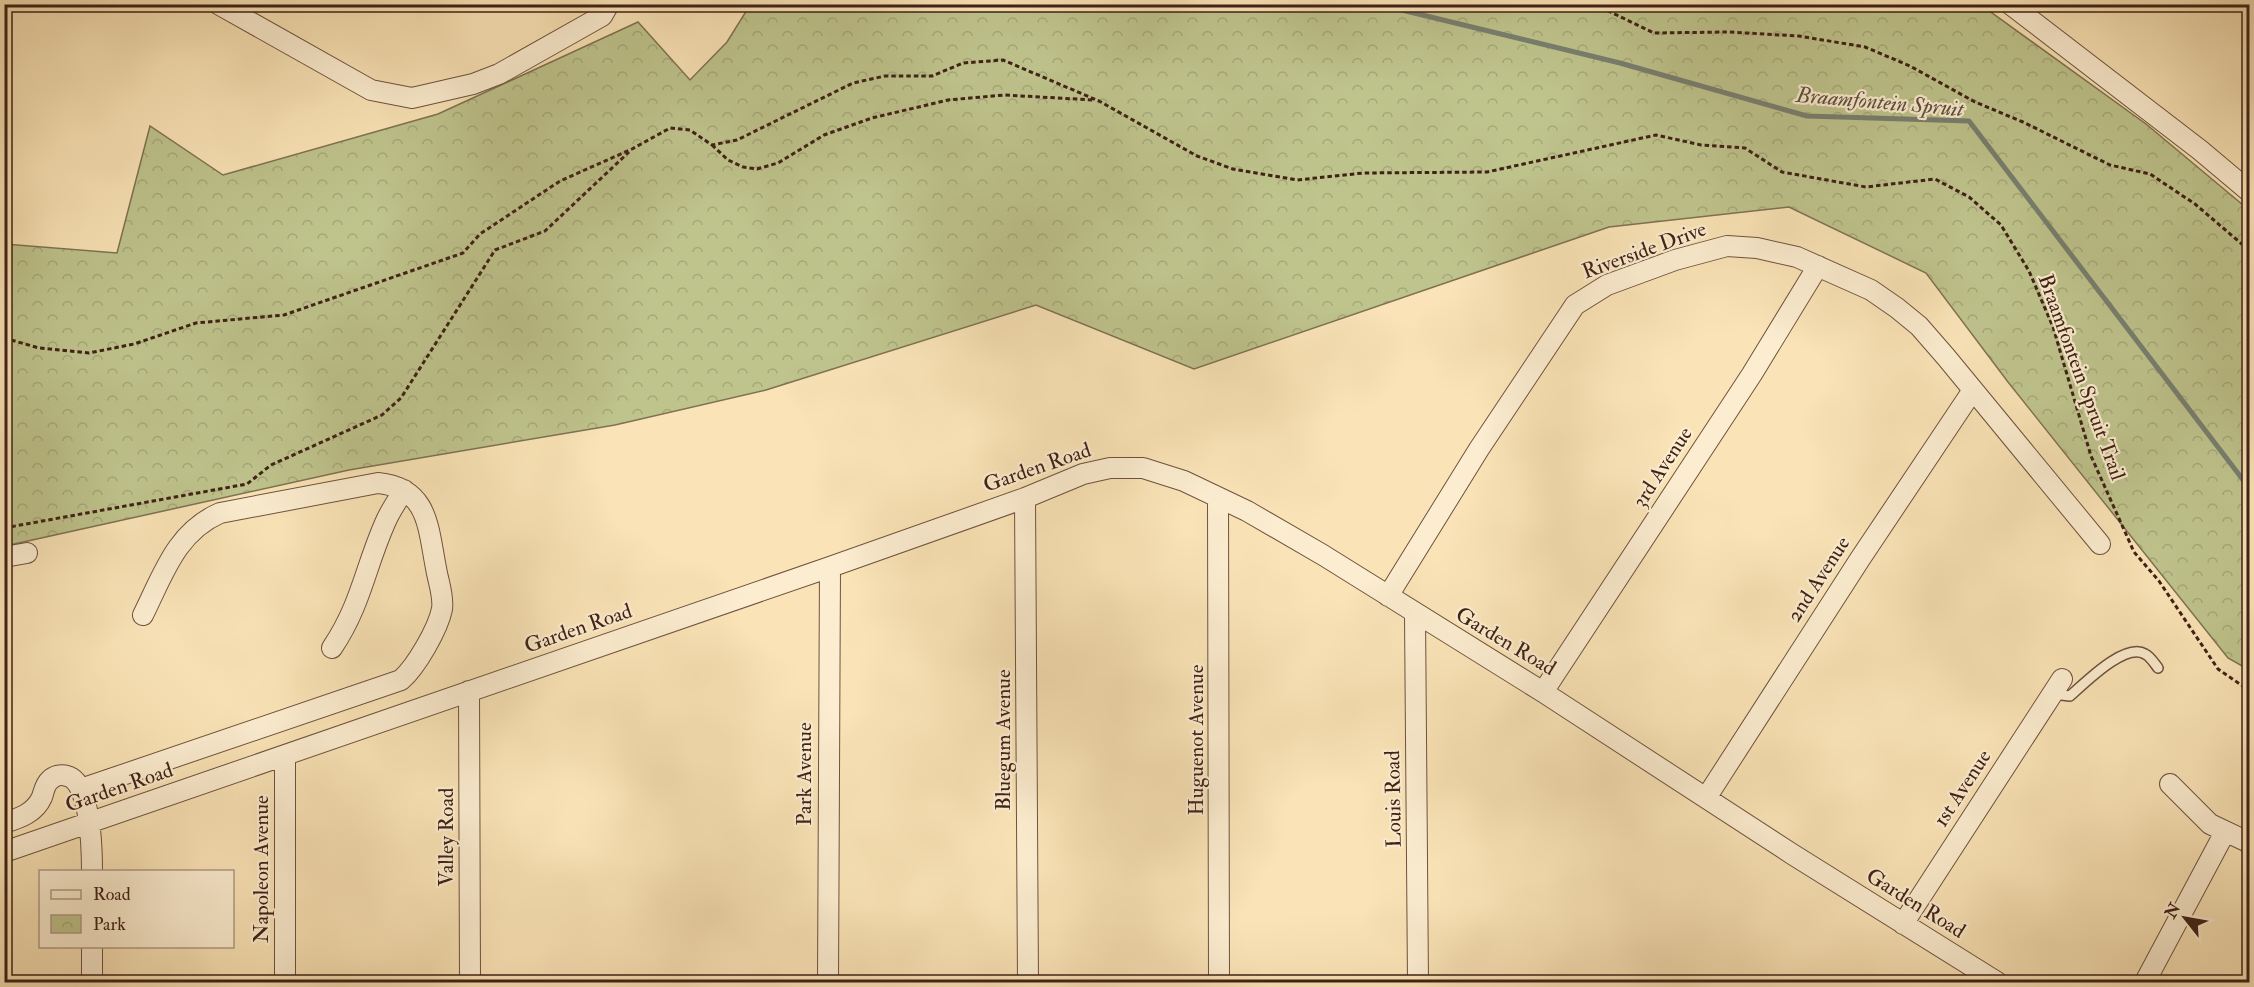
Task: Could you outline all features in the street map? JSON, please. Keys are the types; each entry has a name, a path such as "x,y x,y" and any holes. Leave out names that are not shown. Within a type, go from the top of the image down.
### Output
{"street":[{"path":"218,4 371,90 412,98 473,84 499,74 606,10"},
{"path":"2010,4 2242,186"},
{"name":"Riverside Drive","path":"1388,596 1566,315 1585,297 1607,285 1675,260 1727,246 1774,250 1818,266 1871,290 1897,308 1919,326 2100,544"},
{"name":"3rd Avenue","path":"1543,692 1752,374 1818,266"},
{"name":"2nd Avenue","path":"1706,798 1860,559 1973,390"},
{"name":"Garden Road","path":"4,852 830,567 1025,498 1083,474 1125,466 1161,472 1278,528 1415,615 1543,692 1994,982"},
{"path":"81,789 388,686 405,676 431,634 442,605 426,518 416,500 404,490 389,484 368,484 232,510 208,518 187,533 179,543 143,615"},
{"path":"332,648 362,593 386,520 404,490"},
{"name":"Bluegum Avenue","path":"1025,498 1028,982"},
{"name":"Huguenot Avenue","path":"1218,498 1219,982"},
{"path":"4,557 27,553"},
{"name":"Park Avenue","path":"828,982 830,567"},
{"name":"Louis Road","path":"1415,615 1418,982"},
{"name":"1st Avenue","path":"1903,924 2057,686"},
{"name":"Valley Road","path":"469,691 470,982"},
{"name":"Napoleon Avenue","path":"285,755 285,982"},
{"path":"4,823 23,817 32,810 39,803 49,780 56,776 72,777 81,789 89,823 92,870"},
{"path":"2169,784 2200,816 2225,832 2250,843"},
{"path":"2145,982 2225,832"},
{"path":"92,948 92,982"}],"lane":[{"path":"2057,686 2070,696 2120,655 2133,651 2145,654 2158,668"}],"path":[{"path":"1594,4 1654,33 1728,32 1798,36 1865,47 1910,66 1975,102 2023,122 2110,165 2150,174 2195,204 2250,251"},
{"name":"Braamfontein Spruit Trail","path":"712,145 737,140 853,83 885,76 932,76 963,63 1003,60 1099,100 1197,156 1233,169 1297,180 1363,173 1487,172 1656,135 1701,145 1745,147 1782,172 1866,187 1935,179 1960,192 2001,225 2029,271 2053,327 2091,456 2134,552 2159,581 2218,669 2250,691"},
{"name":"Braamfontein Spruit Trail","path":"4,338 39,348 89,353 134,344 196,323 284,315 463,253 480,234 560,181 632,149 670,128 690,130 736,164 757,169 778,163 824,135 872,118 948,100 1004,95 1099,100"},
{"name":"Braamfontein Spruit Trail","path":"4,528 247,484 271,465 382,415 401,398 495,250 544,231 632,149"}],"green space":[{"path":"750,5 1981,5 2146,124 2249,210 2249,670 2228,658 2008,382 1926,273 1789,207 1609,227 1194,369 1036,305 766,390 615,425 349,470 5,546 5,244 117,253 150,126 223,175 438,114 638,22 690,80 727,42"}],"waterway":[{"name":"Braamfontein Spruit","path":"1377,4 1620,63 1807,116 1969,121 2250,489"}]}
